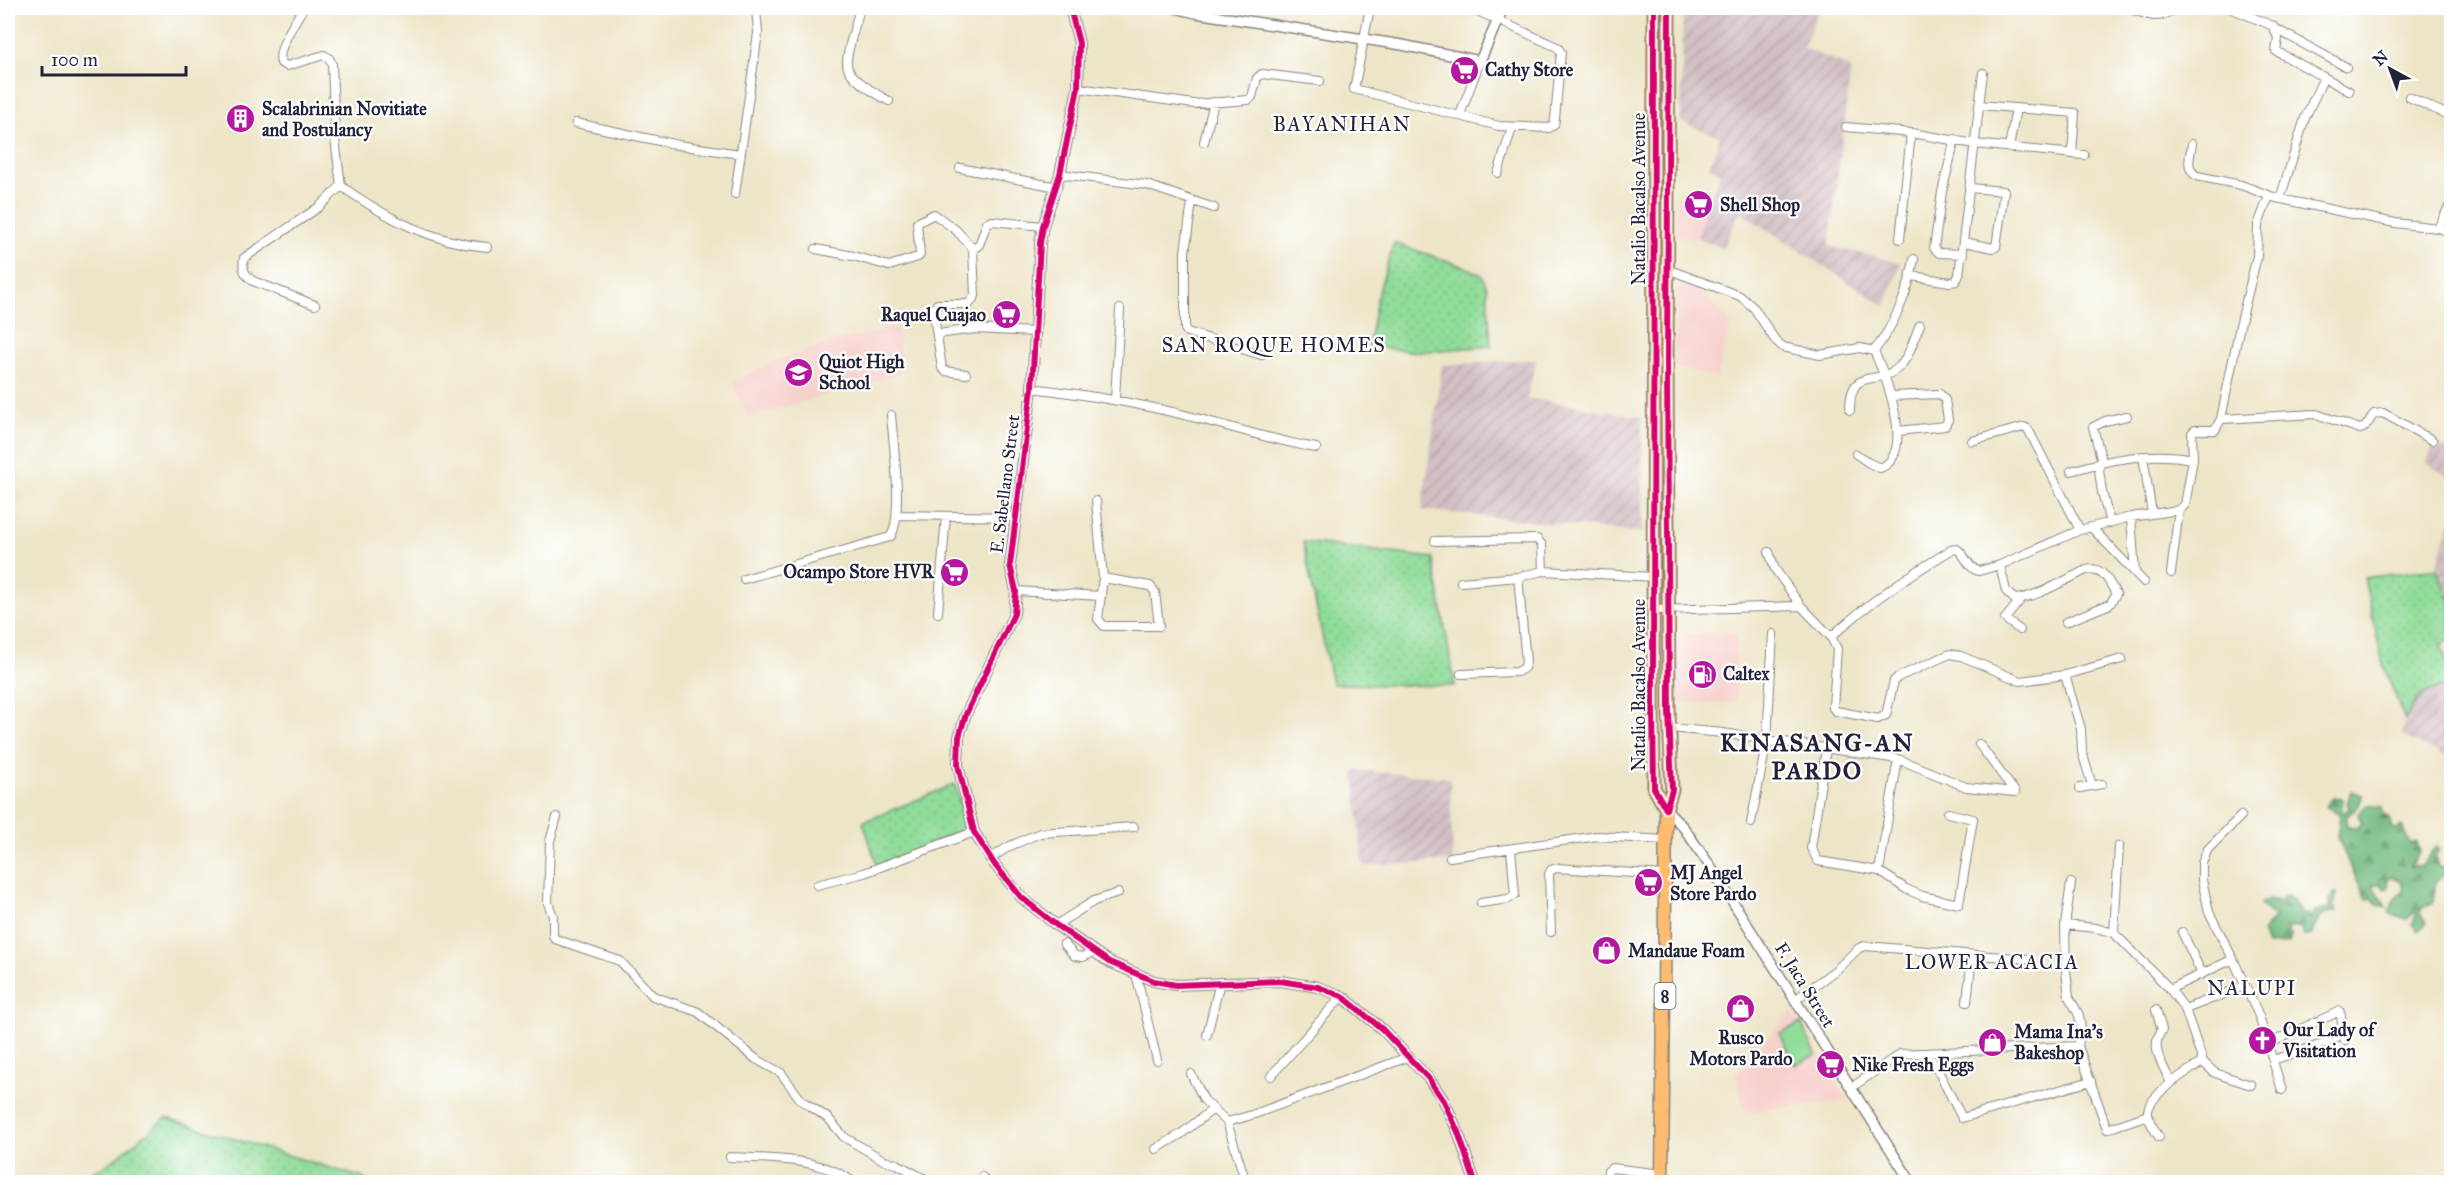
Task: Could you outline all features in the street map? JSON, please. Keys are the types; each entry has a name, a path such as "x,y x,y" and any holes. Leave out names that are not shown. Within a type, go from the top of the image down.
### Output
{"main road":[{"name":"Natalio Bacalso Avenue","path":"1654,8 1654,788 1666,809"},
{"name":"Natalio Bacalso Avenue","path":"1662,1178 1665,840 1666,809 1672,790 1669,728 1667,269 1669,8"}],"street":[{"path":"303,8 286,39 279,58 281,63 287,66 324,55 332,64 335,140 341,186 377,211 422,232 459,245 487,247"},
{"path":"735,194 758,33 756,8"},
{"path":"860,8 847,64 850,74 874,93 889,101"},
{"name":"E. Sabellano Street","path":"1070,8 1079,43 1078,88 1057,187 1043,226 1032,388 1010,565 1016,591 1014,614 966,714 959,737 958,765 974,832 1021,897 1094,952 1137,974 1154,981 1176,985 1287,981 1318,987 1342,996 1382,1029 1429,1080 1444,1101 1458,1132 1475,1182"},
{"path":"1175,8 1402,45 1480,61"},
{"path":"1370,8 1354,88 1512,128 1549,128 1554,125 1562,56 1557,47 1471,8"},
{"path":"1460,115 1503,8"},
{"path":"2129,8 2155,18 2165,16 2175,8"},
{"path":"2230,8 2273,26 2346,67"},
{"path":"2276,29 2278,38 2276,51 2349,90"},
{"path":"1912,276 1950,282 1956,280 1963,254 1983,73"},
{"path":"1078,88 1194,104 1244,100 1252,97 1257,78 1262,74 1320,81"},
{"path":"2280,199 2305,118 2324,76"},
{"path":"2409,97 2451,117"},
{"path":"1204,142 1214,102"},
{"path":"1979,105 2076,113 2072,154"},
{"path":"2009,148 2016,108"},
{"path":"576,123 678,145 740,154"},
{"path":"1846,127 1911,133 2009,148 2084,155"},
{"path":"1498,173 1512,128"},
{"path":"1900,239 1911,133"},
{"path":"1955,139 1942,192 1934,248 1939,253 1963,254"},
{"path":"2192,144 2189,167 2197,176 2241,185 2280,199 2395,224 2438,228 2451,233"},
{"path":"960,168 1057,187"},
{"path":"1060,174 1147,185 1214,208"},
{"path":"315,305 253,281 246,276 242,267 243,258 319,207 341,186"},
{"path":"1964,242 1996,247 2004,191 1970,188"},
{"path":"1831,637 1864,607 1903,579 1951,550 1957,549 1962,552 1974,570 2001,566 2080,530 2131,517 2179,510 2185,505 2193,459 2192,433 2195,430 2215,430 2222,419 2239,330 2257,256 2258,225 2269,196"},
{"path":"2438,228 2451,201"},
{"path":"1192,202 1185,252 1185,329 1187,332 1261,355"},
{"path":"816,249 889,266 916,259 920,255 917,223 934,214 956,230 973,249 975,296 969,304 937,304 933,310 942,368 945,371 966,374"},
{"path":"973,249 979,244 987,224 992,221 1043,226"},
{"path":"1874,351 1883,339 1912,276 1914,260"},
{"path":"1667,269 1740,296 1754,308 1775,340 1783,347 1820,356 1860,348 1874,351"},
{"path":"1115,399 1120,309"},
{"path":"1850,410 1851,391 1854,385 1866,378 1885,375 1899,367 1920,325"},
{"path":"937,334 975,329 1035,332"},
{"path":"1857,454 1869,464 1880,468 1886,466 1897,449 1898,431 1891,396 1885,375 1874,351"},
{"path":"1032,388 1115,399 1200,419 1275,441 1316,448"},
{"path":"1891,396 1940,394 1945,400 1948,420 1945,426 1898,431"},
{"path":"2222,419 2316,414 2360,429 2365,427 2374,414 2383,413 2432,440"},
{"path":"744,579 890,537 898,515 891,415"},
{"path":"2110,523 2100,478 2101,462 2093,427 2105,421 2127,416"},
{"path":"1972,441 2024,428 2028,429 2080,530"},
{"path":"2071,471 2101,462 2143,456 2168,455 2193,459"},
{"path":"2143,456 2152,514"},
{"path":"1096,501 1103,578 1098,619 1104,626 1159,626 1155,592 1150,586 1103,578"},
{"path":"2171,573 2179,510"},
{"path":"898,515 1015,517"},
{"path":"938,613 946,516"},
{"path":"2131,517 2135,573"},
{"path":"2091,527 2144,582"},
{"path":"1435,541 1537,539 1542,544 1543,572"},
{"path":"1769,552 1775,569 1801,606 1831,637 1837,649 1833,708 1836,711 1878,719 1886,715 1894,681 1898,677 1950,654 1961,656 2020,681 2065,675 2122,659"},
{"path":"2001,566 2006,591 2014,599 2020,599 2086,570 2094,568 2102,571 2116,594 2113,600 2110,604 2066,622"},
{"path":"1461,582 1518,577 1543,572 1654,577"},
{"path":"1461,674 1517,672 1524,668 1526,662 1518,577"},
{"path":"1016,591 1101,596"},
{"path":"2020,599 2005,619 2020,630"},
{"path":"1654,610 1801,606"},
{"path":"1751,824 1767,740 1773,634"},
{"path":"2065,675 2081,729 2082,752 2092,785"},
{"path":"1669,728 1898,759 1966,787 2015,792 1979,744"},
{"path":"1827,749 1811,848 1818,861 1879,871 1914,892 1959,904 1973,819 1948,813"},
{"path":"1879,871 1898,759"},
{"path":"2080,788 2102,784"},
{"name":"F. Jaca Street","path":"1666,809 1684,828 1708,863 1911,1182"},
{"path":"2241,816 2208,849 2201,870 2209,912 2245,986 2268,1044 2282,1090"},
{"path":"557,817 550,841 548,903 553,916 555,939 620,961 653,996 699,1013 756,1059 781,1073 801,1100 829,1119 844,1137 885,1161 897,1164 930,1182"},
{"path":"991,858 1010,846 1040,833 1134,827"},
{"path":"817,885 870,871 974,832"},
{"path":"1450,857 1598,836 1665,840"},
{"path":"2114,933 2119,846"},
{"path":"1481,903 1508,899 1515,895 1511,849"},
{"path":"1551,932 1551,870 1556,868 1665,874"},
{"path":"2071,883 2065,925 2066,971 2069,997 2079,1015 2081,1029 2078,1046 2106,1129 2148,1115"},
{"path":"1056,925 1094,901 1118,893"},
{"path":"2065,925 2096,928 2114,933 2170,989 2185,1009 2203,1062 2215,1073 2251,1085"},
{"path":"2182,932 2202,974"},
{"path":"1064,944 1074,956 1083,957 1094,952"},
{"path":"1795,1000 1837,969 1859,948 1865,946 2028,959"},
{"path":"1967,1002 1972,955"},
{"path":"2170,989 2233,958"},
{"path":"1137,974 1157,1060"},
{"path":"1207,1035 1220,982"},
{"path":"2185,1009 2245,986"},
{"path":"1271,1076 1342,996"},
{"path":"2156,1010 2162,1030 2155,1041 2156,1047 2170,1082"},
{"path":"2268,1044 2340,1011 2344,1037 2273,1060"},
{"path":"1851,1088 1900,1054 2078,1046"},
{"path":"1929,1053 1962,1118 2091,1081"},
{"path":"1227,1122 1252,1115 1408,1057"},
{"path":"2159,1137 2148,1115 2150,1106 2170,1082 2203,1062"},
{"path":"1191,1074 1204,1100 1227,1122 1243,1173"},
{"path":"1156,1149 1181,1134 1213,1109"},
{"path":"730,1157 824,1166 842,1173 853,1182"},
{"path":"1606,1182 1608,1171 1612,1168 1662,1178"}],"shaded area":[{"path":"1683,8 1819,8 1803,48 1851,68 1829,246 1901,263 1885,306 1740,212 1723,248 1698,238 1705,207 1721,173 1709,167 1720,137 1681,122"},
{"path":"1676,195 1710,197 1705,207 1698,238 1676,237"},
{"path":"1677,287 1697,289 1731,323 1717,378 1675,367"},
{"name":"Quiot High School","path":"897,328 902,373 747,418 732,383 772,362 840,340"},
{"path":"1537,359 1527,398 1642,417 1643,533 1422,510 1442,365"},
{"path":"2435,442 2451,451 2451,479 2426,462"},
{"path":"2451,520 2451,602 2436,568"},
{"path":"1678,634 1736,634 1736,702 1679,703"},
{"path":"2451,684 2451,754 2447,757 2402,736 2405,720 2412,705 2421,694"},
{"path":"1354,770 1450,778 1453,861 1363,866"},
{"path":"1792,1011 1849,1100 1744,1112 1736,1074"}],"green space":[{"path":"1394,243 1482,275 1487,287 1491,346 1418,352 1368,346 1378,294"},
{"path":"1303,542 1433,558 1455,686 1332,684"},
{"path":"2436,568 2451,602 2451,639 2441,644 2451,670 2451,684 2423,695 2414,704 2405,720 2383,665 2364,578"},
{"path":"955,784 966,829 877,865 863,822"},
{"path":"2351,791 2363,795 2358,807 2347,816 2347,827 2356,828 2362,823 2358,815 2366,805 2382,807 2383,816 2391,821 2391,828 2402,826 2410,844 2417,842 2420,851 2410,866 2422,866 2437,846 2439,850 2435,856 2438,867 2451,869 2451,878 2443,875 2436,882 2433,902 2422,908 2420,914 2427,923 2418,931 2412,924 2415,912 2407,919 2389,913 2394,900 2404,890 2402,882 2391,877 2387,881 2389,887 2384,889 2382,884 2372,885 2387,908 2378,905 2371,897 2366,900 2337,837 2340,815 2325,806 2333,798 2343,799 2341,810 2344,813 2350,807 2347,804"},
{"path":"2334,893 2337,893 2334,906 2336,911 2320,918 2312,935 2303,936 2301,927 2286,928 2291,937 2289,943 2267,945 2262,932 2275,917 2261,906 2261,902 2269,900 2282,903 2282,897 2287,896 2294,900 2295,907 2298,907 2302,915 2307,914 2310,919 2313,913 2331,908 2329,900"},
{"path":"1801,1023 1816,1055 1795,1065 1780,1033"},
{"path":"166,1118 363,1178 367,1182 63,1182 104,1167"}],"cycle path":[{"path":"1070,8 1079,43 1078,88 1060,174 1043,226 1040,243 1032,388 1010,565 1016,591 1014,614 966,714 959,737 958,765 974,832 995,865 1021,897 1109,962 1154,981 1176,985 1280,981 1318,987 1342,996 1382,1029 1429,1079 1444,1101 1458,1132 1475,1182"},
{"path":"1654,8 1654,788 1666,809"},
{"path":"1666,809 1672,790 1669,712 1667,360 1669,8"}],"place":[{"name":"Cathy Store","path":"1464,70"},
{"name":"Scalabrinian Novitiate and Postulancy","path":"241,119"},
{"name":"Shell Shop","path":"1699,205"},
{"name":"Raquel Cuajao","path":"1007,315"},
{"name":"Quiot High School","path":"798,372"},
{"name":"Ocampo Store HVR","path":"955,572"},
{"name":"Caltex","path":"1702,674"},
{"name":"MJ Angel Store Pardo","path":"1649,883"},
{"name":"Mandaue Foam","path":"1607,951"},
{"name":"Rusco Motors Pardo","path":"1741,1009"},
{"name":"Our Lady of Visitation","path":"2262,1040"},
{"name":"Mama Ina's Bakeshop","path":"1993,1042"},
{"name":"Nike Fresh Eggs","path":"1831,1065"}],"district":[{"name":"BAYANIHAN","path":"1342,124"},
{"name":"SAN ROQUE HOMES","path":"1274,345"},
{"name":"KINASANG-AN PARDO","path":"1817,757"},
{"name":"LOWER ACACIA","path":"1992,962"},
{"name":"NALUPI","path":"2252,988"}]}
